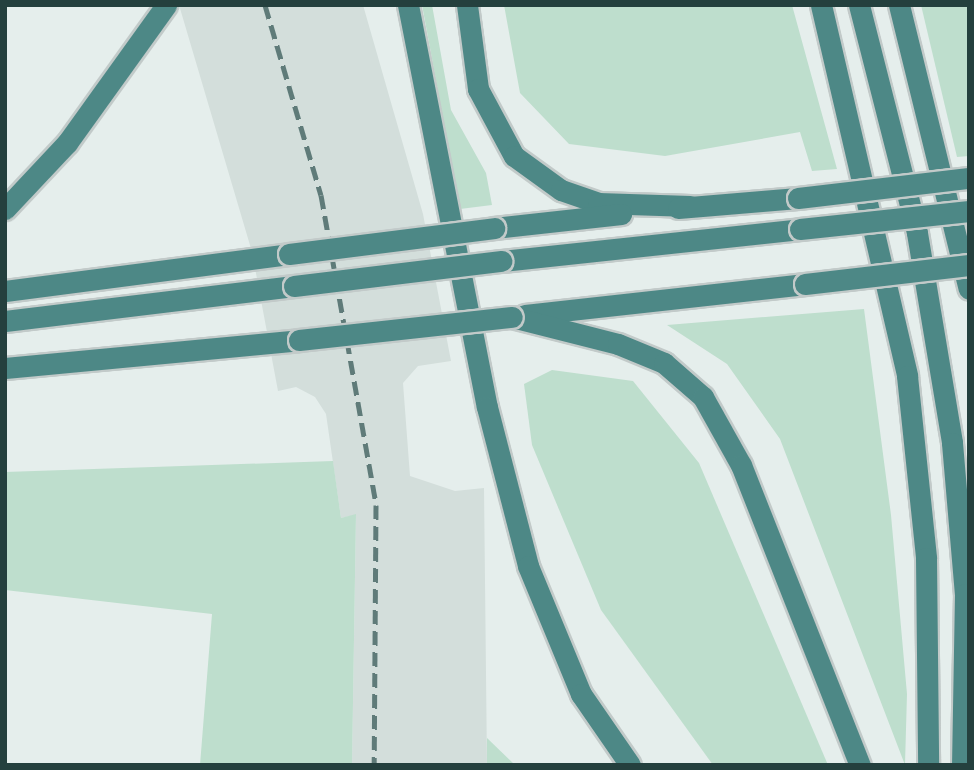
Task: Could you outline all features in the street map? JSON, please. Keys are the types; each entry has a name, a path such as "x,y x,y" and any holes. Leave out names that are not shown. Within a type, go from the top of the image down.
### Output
{"highway":[{"path":"5,209 67,143 166,5"},
{"path":"408,5 486,407 528,566 581,694 629,765"},
{"path":"467,5 478,89 499,137 523,164 561,190 598,203 690,206"},
{"path":"821,5 907,376 926,558 928,765"},
{"path":"859,5 917,233 953,443 965,594 962,765"},
{"path":"899,5 969,289"},
{"path":"5,291 494,228 969,178"},
{"path":"5,321 502,261 969,211"},
{"path":"5,368 299,340 969,265"},
{"path":"512,317 618,344 664,363 703,397 741,464 860,765"}],"shaded area":[{"path":"179,5 363,5 423,214 451,361 418,366 403,383 410,476 455,491 484,488 487,765 352,765 356,515 341,518 326,414 315,397 296,387 278,391 252,252"}],"green space":[{"path":"422,5 432,5 451,110 486,173 492,205 460,209"},
{"path":"504,5 792,5 837,169 812,171 800,132 665,156 569,144 520,93"},
{"path":"921,5 969,5 969,156 957,157"},
{"path":"864,309 891,515 907,694 905,765 780,439 727,364 667,325"},
{"path":"552,370 633,381 699,463 828,765 713,765 601,610 532,445 524,384"},
{"path":"333,461 341,518 356,514 352,765 200,765 212,614 5,590 5,472"},
{"path":"487,738 515,765 487,765"}],"railway":[{"path":"265,5 321,195 376,505 374,765"}]}
